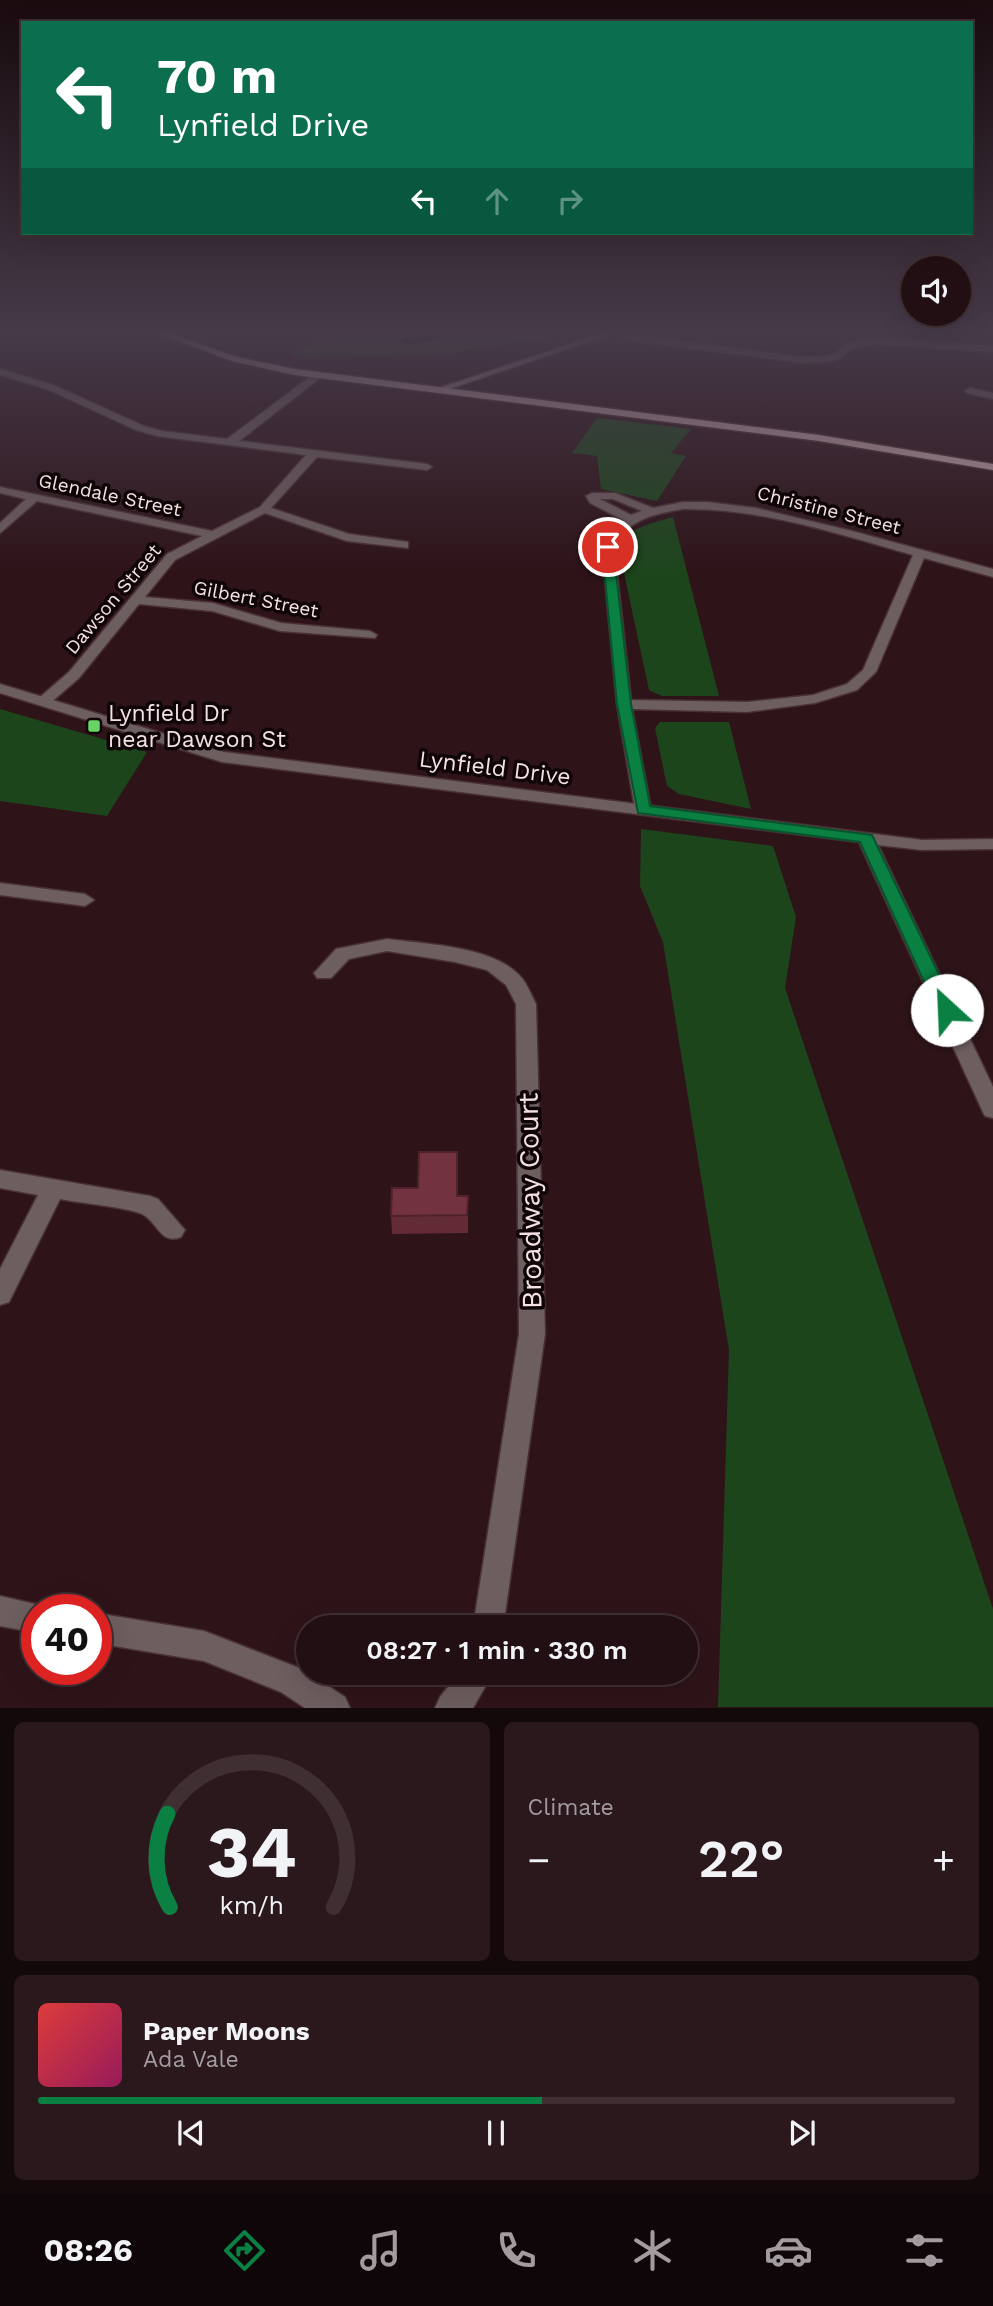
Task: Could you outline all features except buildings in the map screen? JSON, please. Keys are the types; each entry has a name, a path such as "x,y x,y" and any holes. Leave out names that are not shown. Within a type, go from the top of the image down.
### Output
{"main road":[{"path":"624,413 806,435 993,467"},
{"path":"690,413 790,425 993,460"}],"street":[{"path":"106,413 140,428 182,438 427,467"},
{"path":"229,443 269,413"},
{"name":"Dawson Street","path":"44,701 75,675 171,557 264,509 314,453"},
{"name":"Glendale Street","path":"0,490 212,535"},
{"path":"632,520 594,501 592,496 615,496 654,512"},
{"path":"0,529 34,498"},
{"name":"Christine Street","path":"643,810 624,704 608,547 616,530 632,520 654,512 684,507 721,506 749,510 993,573"},
{"path":"264,509 347,537 404,545"},
{"path":"624,704 747,707 815,699 852,687 869,672 920,553"},
{"name":"Gilbert Street","path":"134,600 213,607 280,627 370,635"},
{"name":"Lynfield Drive","path":"0,688 222,757 922,845 993,844"},
{"path":"866,838 993,1110"},
{"path":"0,889 85,900"},
{"name":"Broadway Court","path":"324,973 343,954 387,945 442,953 494,965 514,981 526,1004 532,1334 490,1615"},
{"path":"0,1179 150,1206 173,1230"},
{"path":"0,1294 54,1187"},
{"path":"0,1611 21,1615"},
{"path":"112,1631 204,1646 291,1680 334,1707"},
{"path":"451,1707 470,1685"}],"green space":[{"path":"597,418 691,429 671,453 686,456 657,501 601,489 597,456 572,453"},
{"path":"673,517 719,696 662,696 649,690 618,545 636,530"},
{"path":"0,709 147,752 107,816 0,801"},
{"path":"660,722 729,722 751,809 679,794 667,786 655,728"},
{"path":"641,829 773,846 796,917 785,988 993,1609 993,1707 718,1707 729,1350 663,942 640,886"}],"place":[{"name":"Lynfield Dr near Dawson St","path":"94,726"}],"route":[{"path":"608,547 624,704 643,810 866,838 947,1010"}]}
